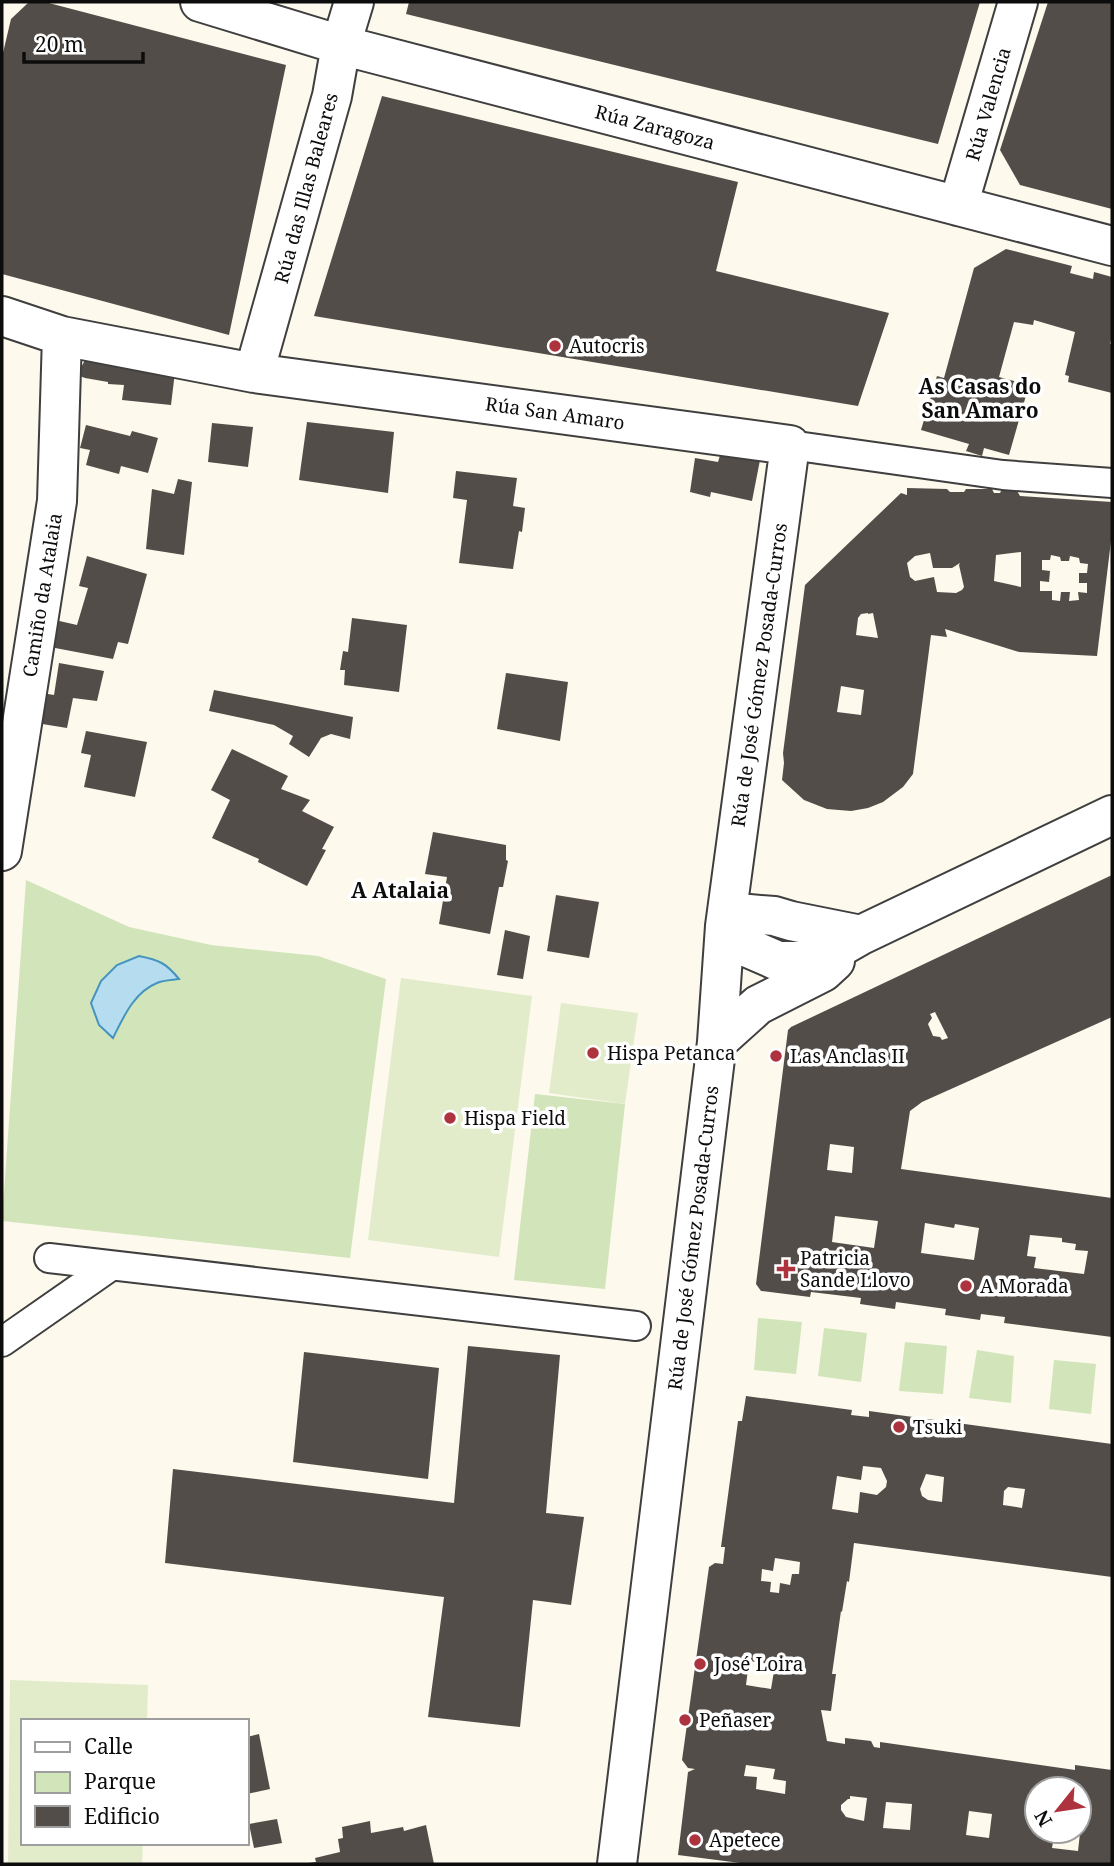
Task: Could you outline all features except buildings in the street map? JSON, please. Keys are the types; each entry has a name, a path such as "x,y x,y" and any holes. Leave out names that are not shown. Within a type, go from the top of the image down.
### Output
{"street":[{"name":"Rúa Zaragoza","path":"200,2 341,45 1112,246"},
{"name":"Rúa das Illas Baleares","path":"254,373 332,96 341,45 354,2"},
{"name":"Rúa Valencia","path":"958,205 1018,2"},
{"name":"Rúa San Amaro","path":"2,316 62,336 254,373 1003,475 1112,483"},
{"name":"Camiño da Atalaia","path":"2,851 57,501 62,336"},
{"name":"Rúa de José Gómez Posada-Curros","path":"617,1864 717,1042 725,926 790,445"},
{"path":"717,1042 758,1005 823,972 861,935 1112,815"},
{"path":"725,926 748,914 774,916 861,935"},
{"path":"49,1258 636,1326"},
{"path":"2,1342 111,1266"}],"green space":[{"path":"26,880 129,927 211,945 318,956 386,979 350,1258 2,1221"},
{"name":"Hispa Field","path":"401,978 532,996 499,1257 368,1240"},
{"name":"Hispa Petanca","path":"561,1003 638,1013 625,1104 549,1093"},
{"path":"535,1094 625,1104 605,1289 514,1280"},
{"path":"758,1318 802,1322 796,1374 754,1370"},
{"path":"824,1328 867,1333 861,1382 818,1376"},
{"path":"905,1342 947,1346 943,1394 899,1391"},
{"path":"977,1350 1014,1356 1011,1403 969,1398"},
{"path":"1054,1360 1096,1364 1091,1414 1049,1409"},
{"path":"10,1680 148,1685 147,1719 21,1719 21,1845 143,1845 142,1864 8,1864"}],"water":[{"path":"139,956 162,963 179,979 159,982 142,993 130,1006 113,1038 99,1025 91,1003 101,981 117,965"}],"place":[{"name":"Autocris","path":"555,346"},
{"name":"Hispa Petanca","path":"593,1053"},
{"name":"Las Anclas II","path":"776,1056"},
{"name":"Hispa Field","path":"450,1118"},
{"name":"Patricia Sande Llovo","path":"786,1269"},
{"name":"A Morada","path":"966,1286"},
{"name":"Tsuki","path":"899,1427"},
{"name":"José Loira","path":"700,1664"},
{"name":"Peñaser","path":"685,1720"},
{"name":"Apetece","path":"695,1840"}],"district":[{"name":"As Casas do San Amaro","path":"980,399"},
{"name":"A Atalaia","path":"400,891"}]}
